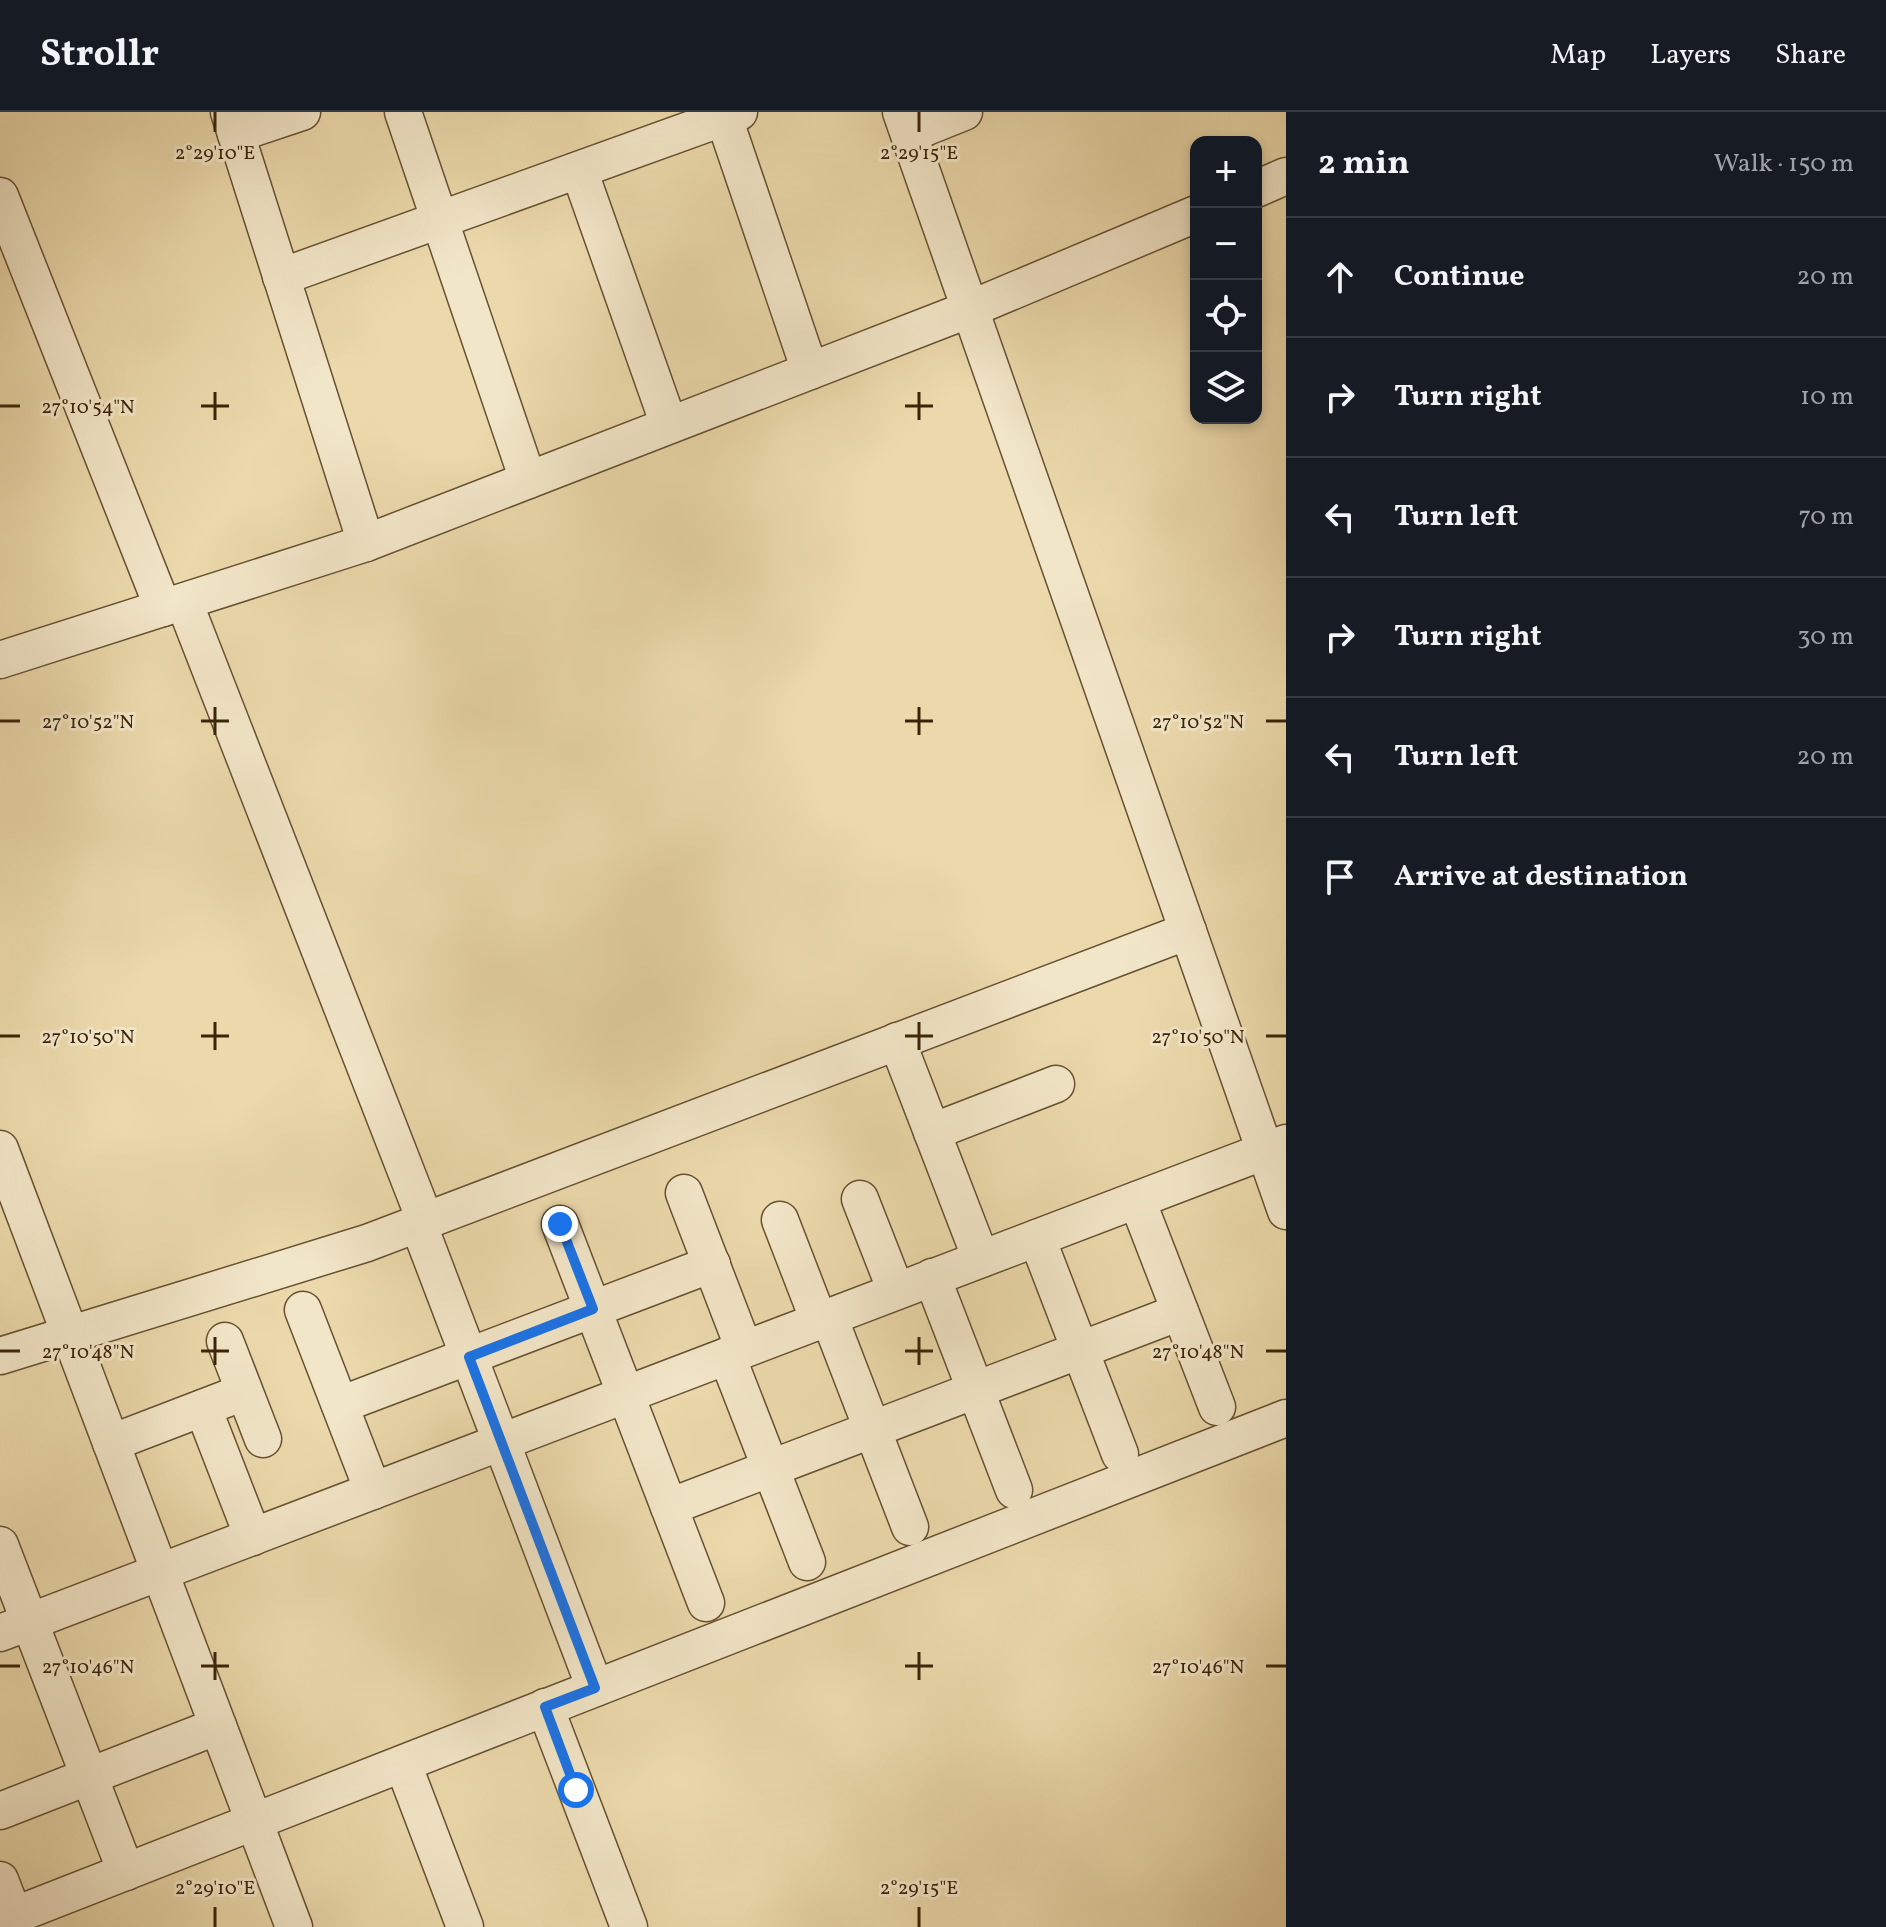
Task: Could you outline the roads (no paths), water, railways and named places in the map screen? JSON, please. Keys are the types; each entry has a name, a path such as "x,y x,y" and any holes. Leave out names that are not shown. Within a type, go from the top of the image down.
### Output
{"street":[{"path":"302,112 232,123 366,543"},
{"path":"403,112 528,480"},
{"path":"964,112 905,123 1188,931 1276,1147 1286,1211"},
{"path":"281,277 728,114 810,371"},
{"path":"579,170 669,425"},
{"path":"1262,186 1286,176"},
{"path":"0,196 173,605 422,1221 469,1357 595,1688"},
{"path":"0,660 366,543 970,309 1190,217"},
{"path":"0,1356 367,1243 1188,931"},
{"path":"897,1041 981,1259"},
{"path":"932,1132 1056,1084"},
{"path":"15,1628 1276,1147"},
{"path":"0,1149 294,1927"},
{"path":"684,1193 712,1264 771,1469 807,1562"},
{"path":"860,1199 896,1291"},
{"path":"1137,1200 1217,1407"},
{"path":"780,1220 873,1430 910,1527"},
{"path":"560,1224 706,1603"},
{"path":"1037,1238 1120,1454"},
{"path":"340,1405 712,1264"},
{"path":"932,1277 1014,1490"},
{"path":"303,1310 373,1491"},
{"path":"669,1507 1180,1312"},
{"path":"225,1341 263,1439"},
{"path":"111,1443 244,1392"},
{"path":"203,1408 253,1537"},
{"path":"0,1880 7,1918 1286,1418"},
{"path":"0,1545 15,1628 89,1776 126,1872"},
{"path":"545,1707 629,1927"},
{"path":"0,1811 218,1726"},
{"path":"403,1764 465,1927"}]}
